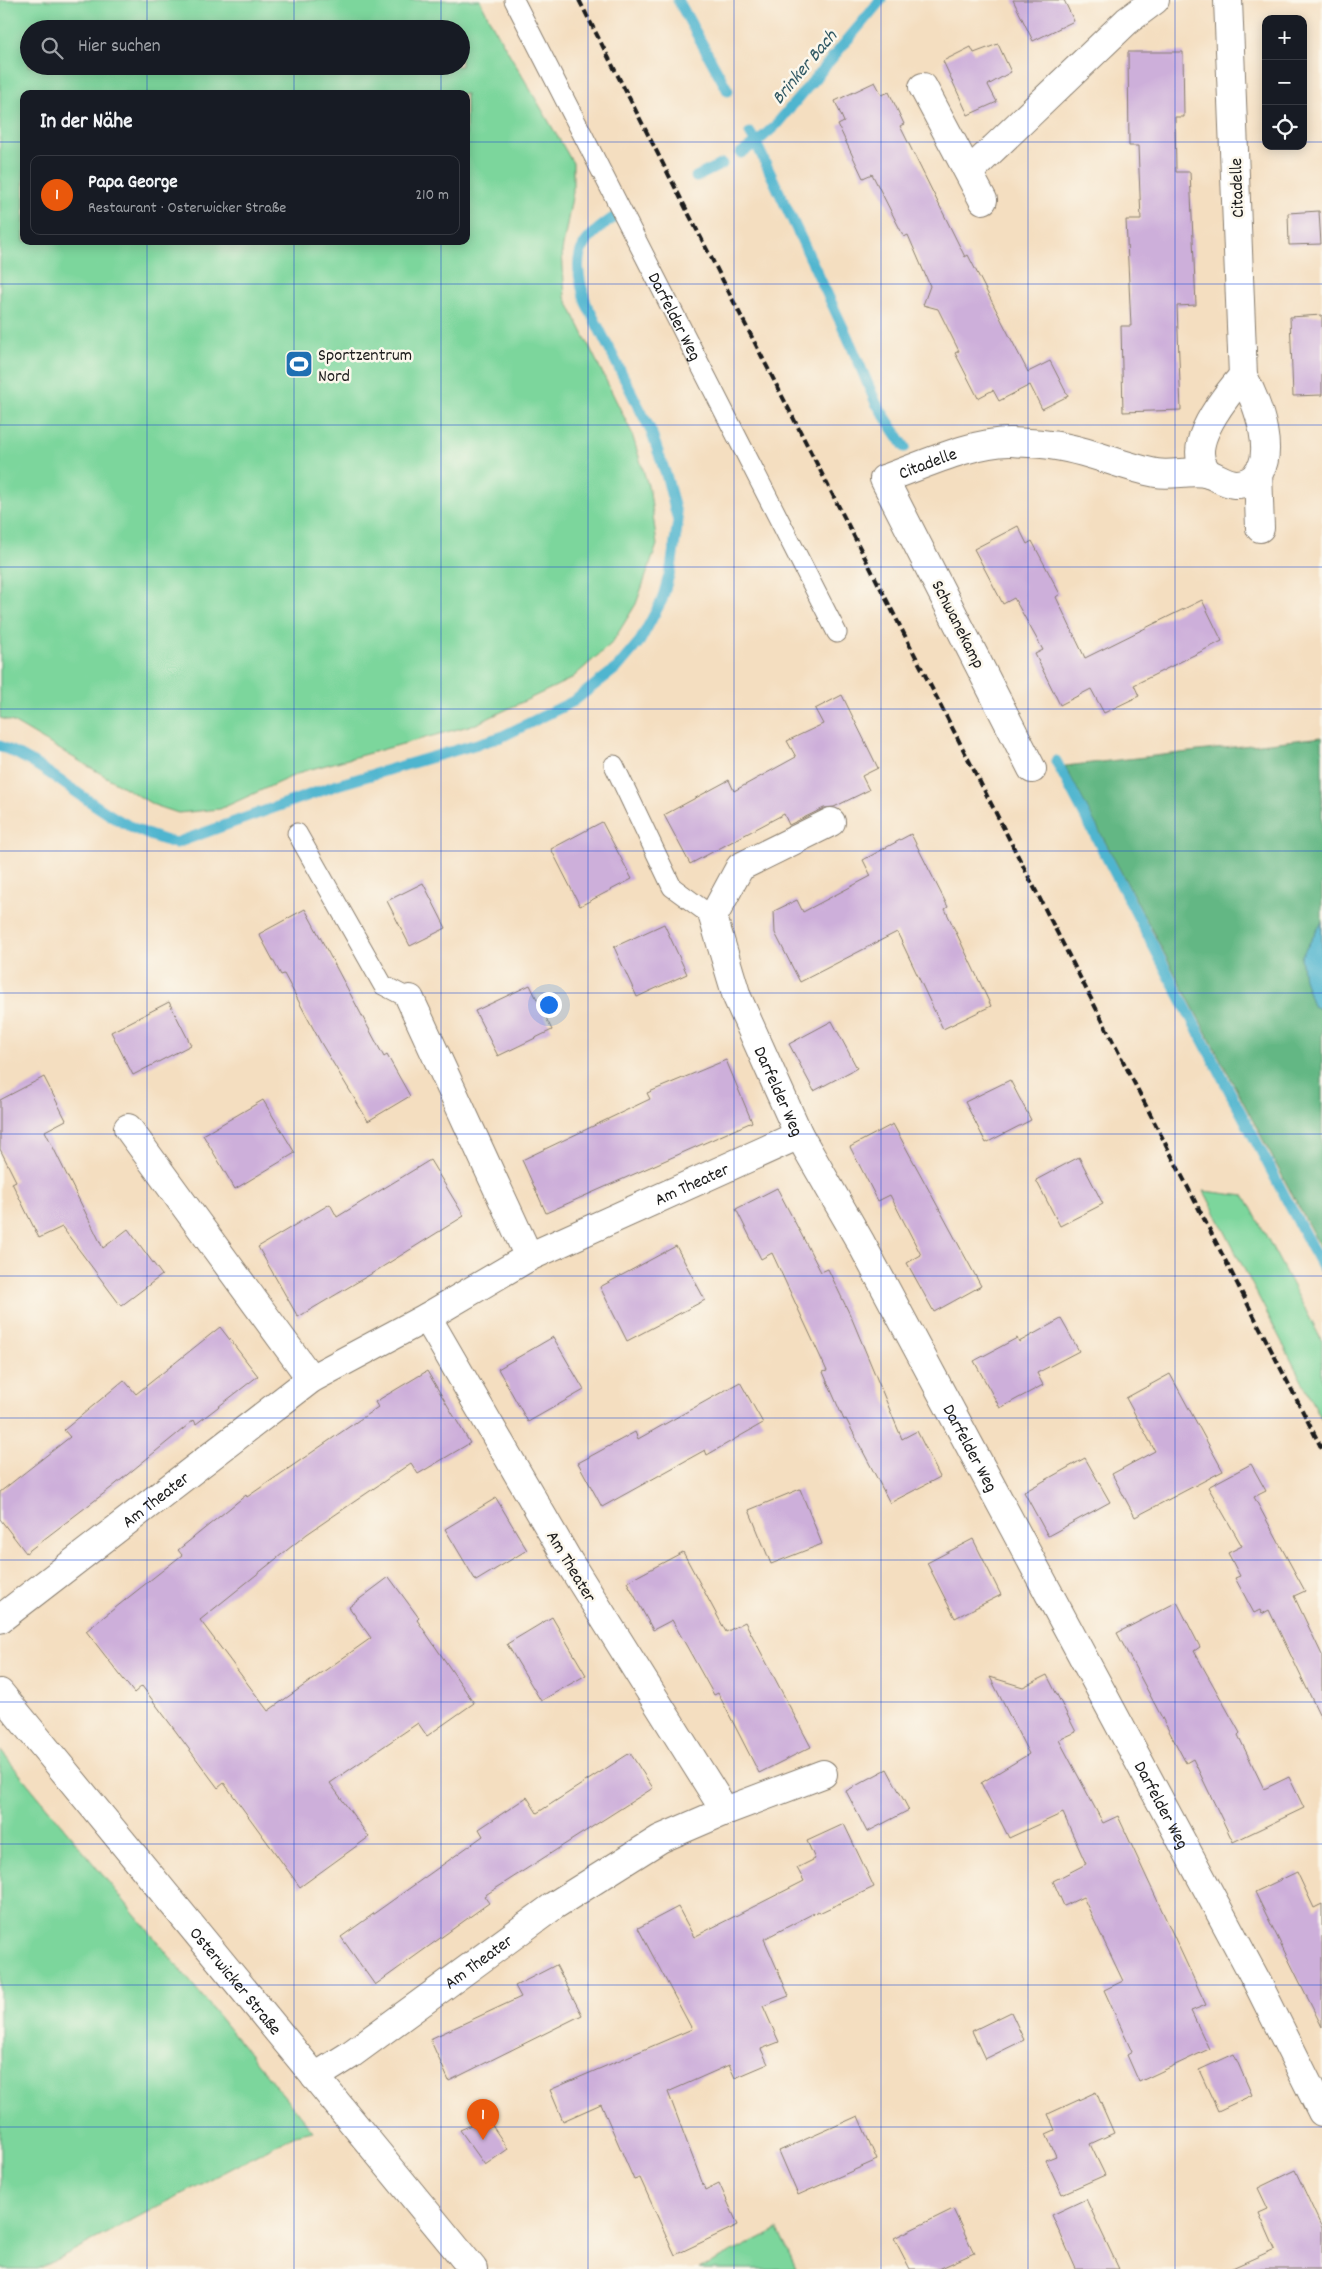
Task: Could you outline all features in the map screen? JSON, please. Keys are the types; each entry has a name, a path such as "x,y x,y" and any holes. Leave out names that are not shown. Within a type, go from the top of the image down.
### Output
{"street":[{"path":"969,172 1127,21 1155,0"},
{"name":"Citadelle","path":"1228,0 1243,376 1256,402 1264,439 1264,454 1258,472 1260,528"},
{"path":"923,87 983,200"},
{"path":"1208,474 1201,462 1201,444 1213,417 1228,393 1243,376"},
{"name":"Citadelle","path":"884,479 967,450 1009,442 1051,445 1158,474 1208,474 1224,483 1239,484 1249,481 1258,472"},
{"name":"Schwanekamp","path":"884,479 1032,769"},
{"path":"713,917 740,867 831,822"},
{"name":"Darfelder Weg","path":"713,917 737,997 799,1135 870,1260 1255,1978 1322,2112"},
{"path":"410,999 529,1256"},
{"path":"128,1128 311,1379"},
{"name":"Am Theater","path":"0,1619 311,1379 427,1317 529,1256 799,1135"},
{"name":"Am Theater","path":"427,1317 569,1562 724,1810"},
{"name":"Osterwicker Straße","path":"0,1693 473,2269"},
{"name":"Am Theater","path":"315,2077 350,2055 555,1905 660,1839 724,1810 822,1774"}],"lane":[{"name":"Darfelder Weg","path":"514,0 836,633"},
{"path":"614,765 672,887 713,917"},
{"path":"297,833 383,985 410,999"}],"green space":[{"name":"Sportzentrum Nord","path":"0,0 480,0 573,163 573,192 562,251 565,297 631,431 650,492 657,545 636,604 612,643 571,679 476,724 304,771 220,809 178,813 154,805 13,722 0,718"},
{"path":"1322,737 1322,1251 1065,766"},
{"path":"1204,1191 1245,1196 1322,1341 1322,1420"},
{"path":"0,1750 313,2131 295,2135 38,2269 0,2269"},
{"path":"778,2229 796,2269 699,2269"}],"water":[{"path":"1322,922 1322,1010 1313,1006 1304,979 1301,957"}],"building":[{"path":"1013,0 1064,0 1074,21 1033,41"},
{"path":"998,44 1011,72 988,85 997,102 968,115 943,61 971,47 974,53"},
{"path":"1128,52 1183,52 1184,117 1175,117 1176,172 1190,172 1196,305 1177,306 1181,410 1123,412 1121,326 1131,326 1126,220 1141,220 1138,146 1129,146"},
{"path":"875,82 882,95 889,92 904,124 900,126 965,257 968,255 1028,372 1050,361 1068,396 1042,409 1030,385 999,401 993,390 978,398 955,353 959,351 938,309 923,305 930,286 908,235 904,237 872,174 863,178 838,125 844,122 835,101"},
{"path":"1319,211 1321,244 1289,245 1288,213"},
{"path":"1322,315 1322,395 1293,396 1290,317"},
{"path":"1018,526 1027,544 1032,541 1060,594 1056,597 1085,658 1202,600 1222,641 1134,685 1139,696 1104,713 1091,689 1060,705 1035,654 1043,650 1014,598 1003,604 974,549"},
{"path":"842,695 878,768 862,776 869,790 834,807 824,808 789,825 784,814 690,864 664,815 729,780 734,791 796,757 787,741 823,724 815,709"},
{"path":"602,822 632,879 580,906 551,849"},
{"path":"911,834 948,907 945,909 991,1006 943,1029 897,932 800,982 775,933 774,911 797,900 803,912 871,876 863,860"},
{"path":"423,883 446,928 410,946 387,901"},
{"path":"305,909 384,1057 387,1055 410,1096 368,1121 321,1043 284,974 281,975 259,934"},
{"path":"664,924 687,974 637,997 614,947"},
{"path":"530,985 552,1030 498,1056 475,1011"},
{"path":"169,1002 191,1045 133,1075 111,1032"},
{"path":"832,1021 857,1068 814,1091 789,1044"},
{"path":"726,1060 752,1122 546,1213 522,1160 650,1099 647,1093"},
{"path":"44,1077 66,1120 45,1131 103,1248 128,1229 162,1275 121,1306 62,1227 39,1238 12,1183 16,1181 0,1149 0,1100"},
{"path":"1010,1080 1031,1120 986,1143 965,1102"},
{"path":"263,1100 295,1153 235,1189 203,1135"},
{"path":"893,1124 981,1286 934,1312 907,1263 921,1255 890,1195 878,1201 850,1147"},
{"path":"1079,1157 1103,1204 1060,1226 1036,1180"},
{"path":"430,1160 464,1216 298,1317 258,1247 330,1204 337,1217"},
{"path":"777,1188 821,1272 828,1269 852,1319 902,1439 917,1431 940,1477 890,1503 846,1419 844,1420 823,1372 827,1371 772,1253 761,1259 736,1209"},
{"path":"676,1246 705,1300 627,1341 600,1287"},
{"path":"1061,1319 1079,1351 1037,1373 1043,1385 1000,1408 974,1361 1017,1338 1019,1342"},
{"path":"220,1327 258,1376 196,1424 194,1420 111,1488 26,1553 0,1519 0,1492 70,1437 64,1430 124,1380 136,1394"},
{"path":"553,1337 584,1390 528,1422 498,1369"},
{"path":"427,1371 470,1443 418,1474 411,1463 307,1534 200,1620 268,1711 371,1638 349,1607 389,1577 419,1618 417,1620 474,1703 427,1736 418,1723 330,1783 369,1837 300,1887 224,1783 218,1788 142,1686 134,1693 86,1631 182,1555 178,1550 246,1495 247,1497 378,1407 375,1402"},
{"path":"1170,1374 1223,1471 1135,1517 1112,1474 1155,1451 1126,1398"},
{"path":"740,1382 763,1423 707,1455 705,1450 602,1507 578,1463 635,1432 638,1439"},
{"path":"1085,1458 1110,1502 1048,1536 1024,1492"},
{"path":"1251,1464 1266,1491 1254,1497 1305,1591 1294,1596 1322,1655 1322,1720 1269,1610 1262,1614 1260,1610 1254,1613 1235,1578 1240,1576 1228,1553 1242,1546 1208,1487"},
{"path":"800,1489 822,1544 771,1564 749,1510"},
{"path":"496,1498 527,1550 476,1581 445,1529"},
{"path":"973,1539 1001,1595 955,1618 927,1563"},
{"path":"683,1552 726,1632 745,1622 811,1747 759,1773 718,1693 714,1695 672,1620 653,1630 627,1582"},
{"path":"1177,1602 1200,1647 1194,1651 1240,1733 1238,1735 1264,1789 1289,1777 1304,1808 1233,1842 1193,1759 1186,1763 1117,1633"},
{"path":"552,1617 586,1675 541,1701 507,1644"},
{"path":"1047,1675 1076,1732 1059,1740 1103,1823 1118,1816 1206,2005 1191,2011 1209,2049 1139,2082 1127,2055 1132,2052 1104,1990 1123,1981 1083,1897 1064,1906 1053,1881 1086,1864 1063,1813 1009,1838 981,1783 1029,1754 990,1677 1023,1687"},
{"path":"630,1753 653,1788 484,1896 489,1903 375,1985 341,1937 483,1836 479,1829 527,1797 537,1813"},
{"path":"887,1769 909,1810 867,1832 846,1791"},
{"path":"844,1824 874,1887 819,1913 818,1911 764,1939 789,1996 763,2006 779,2042 761,2049 768,2064 735,2078 729,2065 668,2092 705,2190 719,2183 738,2225 675,2255 640,2178 634,2180 601,2104 563,2121 550,2090 692,2029 638,1928 678,1907 694,1937 804,1881 797,1868 815,1859 807,1841"},
{"path":"1297,1872 1314,1908 1322,1904 1322,2027 1255,1892"},
{"path":"556,1965 582,2015 449,2081 430,2039 521,1997 515,1986"},
{"path":"1011,2012 1024,2040 985,2059 972,2031"},
{"path":"1234,2054 1252,2095 1218,2111 1199,2070"},
{"path":"1096,2092 1114,2133 1090,2144 1105,2175 1062,2194 1046,2160 1056,2156 1046,2134 1055,2130 1048,2114"},
{"path":"858,2116 877,2160 798,2195 779,2151"},
{"path":"487,2118 508,2149 485,2165 460,2130"},
{"path":"1295,2170 1322,2228 1322,2269 1230,2269 1275,2249 1259,2213 1268,2209 1258,2188"},
{"path":"1086,2199 1119,2269 1076,2269 1052,2215"},
{"path":"953,2209 974,2253 939,2269 910,2269 894,2238"}],"waterway":[{"path":"678,0 728,91"},
{"name":"Brinker Bach","path":"750,133 756,143 775,126 881,0"},
{"path":"741,153 756,143 848,338 876,403 905,447"},
{"path":"696,177 722,164"},
{"path":"0,746 44,770 129,826 152,836 176,843 337,785 501,737 574,701 618,667 640,641 662,600 671,568 678,521 667,478 651,431 586,303 579,275 580,254 584,245 590,236 613,218"},
{"path":"1056,761 1322,1267"}],"railway":[{"path":"579,0 1322,1449"}],"place":[{"name":"Sportzentrum Nord","path":"299,364"},
{"name":"Papa George","path":"483,2140"}]}
